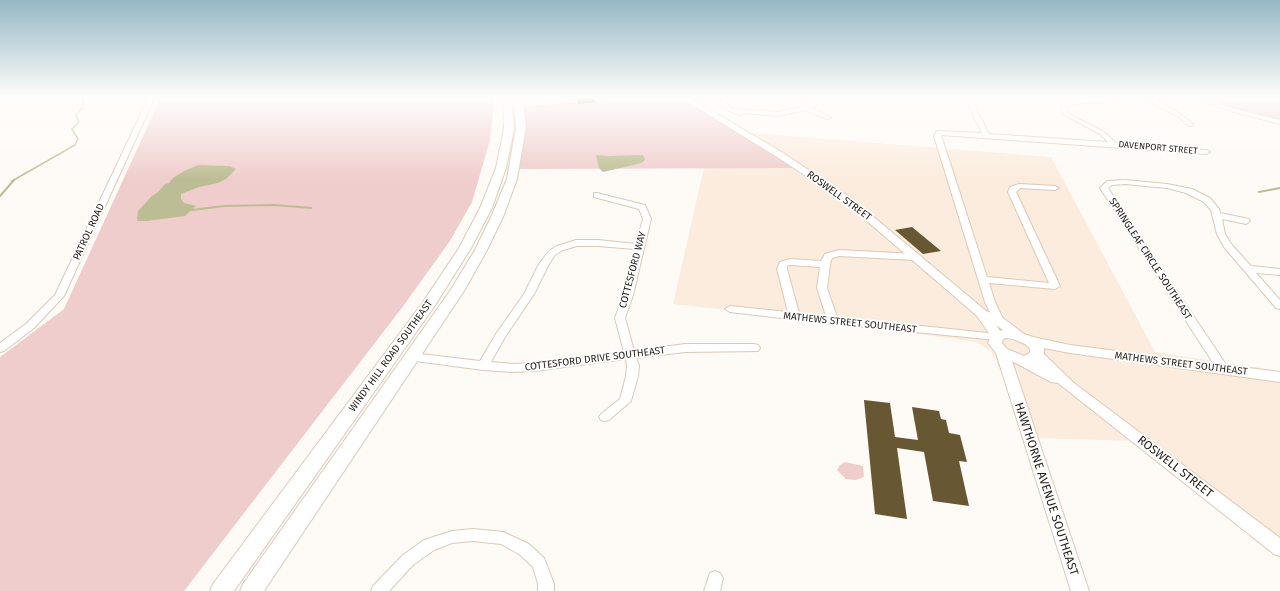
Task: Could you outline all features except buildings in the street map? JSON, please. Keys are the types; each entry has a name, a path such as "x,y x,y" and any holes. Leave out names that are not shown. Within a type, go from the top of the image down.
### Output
{"main road":[{"name":"WINDY HILL ROAD SOUTHEAST","path":"221,591 429,304 465,248 486,208 501,168 509,125"},
{"name":"WINDY HILL ROAD SOUTHEAST","path":"251,591 466,276 502,206 512,179 519,148 521,125"}],"street":[{"name":"PATROL ROAD","path":"0,348 30,326 59,296 139,125"},
{"name":"ROSWELL STREET","path":"730,125 836,192 865,214 979,311 999,321 1037,348 1037,354 1069,386 1280,548"},
{"path":"981,125 986,135"},
{"path":"1086,125 1103,134 1113,144"},
{"name":"DAVENPORT STREET","path":"983,280 937,136 938,133 942,132 1113,144 1206,152"},
{"name":"SPRINGLEAF CIRCLE SOUTHEAST","path":"1223,369 1104,188 1110,183 1125,182 1178,188 1189,191 1207,200 1215,209 1221,234 1227,245 1280,306"},
{"path":"999,321 990,302 983,280 1055,286 1012,192 1019,186 1055,188"},
{"name":"COTTESFORD WAY","path":"597,195 642,207 647,219 628,295 620,318 633,366 628,393 624,401 605,417"},
{"path":"1216,215 1246,221"},
{"path":"483,366 500,336 529,294 544,264 552,253 560,248 576,243 598,243 639,247"},
{"path":"833,321 822,288 824,264 828,256 839,253 915,257"},
{"path":"795,317 782,269 784,264 790,262 824,264"},
{"path":"1248,269 1280,272"},
{"path":"979,311 990,302"},
{"name":"MATHEWS STREET SOUTHEAST","path":"730,309 969,336 999,343"},
{"name":"ROSWELL STREET","path":"979,311 999,343 1019,359 1069,386"},
{"path":"999,343 1010,334 1025,339"},
{"name":"MATHEWS STREET SOUTHEAST","path":"1025,339 1081,351 1280,377"},
{"name":"HAWTHORNE AVENUE SOUTHEAST","path":"999,343 1080,591"},
{"name":"COTTESFORD DRIVE SOUTHEAST","path":"412,357 512,368 534,367 685,348 754,348"},
{"name":"MATHEWS STREET SOUTHEAST","path":"1019,359 1029,360 1037,354 1081,351"},
{"name":"HAWTHORNE AVENUE SOUTHEAST","path":"1013,388 1014,373 1020,364 1019,359"},
{"path":"378,591 408,560 429,545 452,537 473,535 503,538 524,549 539,563 546,584 546,591"}],"shaded area":[{"path":"148,125 492,125 490,140 472,202 450,241 401,309 184,591 0,591 0,357 64,309"},
{"path":"525,125 736,125 751,133 800,168 517,169 525,131"},
{"path":"752,133 1051,157 1155,352 1280,371 1280,548 1139,441 1033,438 991,351 976,342 795,317 673,304 704,168 800,167"},
{"path":"596,155 643,155 645,159 643,162 637,164 603,172 599,168"},
{"path":"198,165 229,166 236,169 226,179 218,183 199,187 181,194 181,199 184,203 196,206 185,216 137,221 138,211 165,184 169,183 173,178 184,171"},
{"path":"845,462 863,466 864,477 856,480 846,479 837,470 840,465"}],"waterway":[{"path":"12,181 75,145 78,139 72,129 76,125"},
{"path":"0,196 14,180"},
{"path":"1259,192 1280,188"},
{"path":"192,210 224,206 274,205 311,208"}]}
